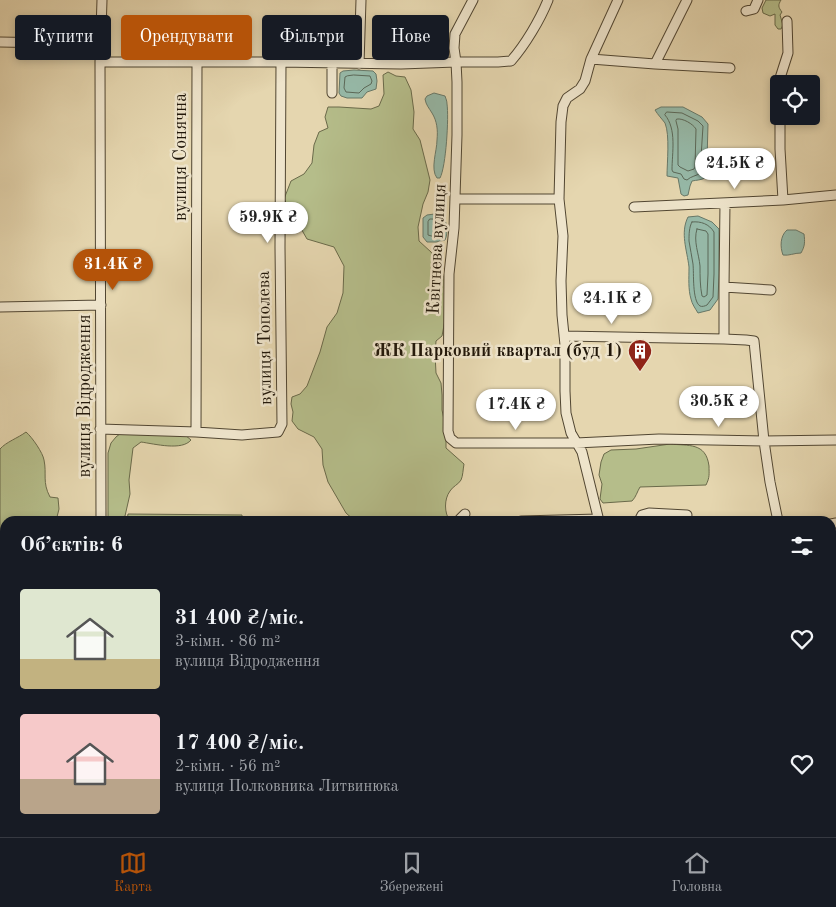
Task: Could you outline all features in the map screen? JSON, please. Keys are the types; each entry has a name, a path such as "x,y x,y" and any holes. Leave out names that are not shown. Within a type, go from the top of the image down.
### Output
{"street":[{"name":"вулиця Відродження","path":"101,15 102,0"},
{"path":"359,64 361,0"},
{"name":"Квітнева вулиця","path":"473,0 455,34 454,48 456,62 457,135 456,199 449,274 448,431 450,438 456,443 576,443"},
{"path":"100,62 401,64 511,61 522,47 548,0"},
{"path":"598,516 582,452 571,433 566,413 562,315 563,236 559,199 561,122 563,106 567,98 580,89 585,81 591,59 618,0"},
{"path":"655,64 687,0"},
{"path":"746,11 754,9 758,0"},
{"path":"781,75 788,54 788,21"},
{"path":"0,42 15,42"},
{"path":"591,59 730,68"},
{"name":"вулиця Відродження","path":"100,62 101,516"},
{"name":"вулиця Сонячна","path":"196,432 198,62"},
{"name":"вулиця Тополева","path":"196,432 242,435 278,432 282,424 280,246 281,62"},
{"path":"332,63 332,93"},
{"path":"780,125 783,200"},
{"path":"634,207 783,200 836,195"},
{"path":"456,199 559,199"},
{"path":"724,338 725,203"},
{"path":"724,287 771,290"},
{"path":"0,307 101,305"},
{"path":"564,336 724,338 754,341 764,441 777,516"},
{"path":"100,429 196,432"},
{"path":"576,443 659,439 836,440"},
{"path":"642,516 649,513 687,515"}],"green space":[{"path":"766,0 781,0 779,6 782,12 780,15 783,25 781,29 778,29 775,25 775,14 770,16 763,13 762,8"},
{"path":"388,72 396,76 405,77 411,90 414,112 413,129 420,140 430,180 418,227 419,241 431,252 439,264 444,278 445,320 442,336 436,341 436,373 441,383 446,448 464,464 461,480 448,494 446,502 448,516 349,516 328,482 323,465 322,449 314,437 298,429 292,421 292,397 300,394 307,386 327,327 337,313 343,293 344,266 334,247 307,239 284,199 291,181 304,174 312,163 314,145 319,132 328,128 325,117 328,107 371,109 379,106 384,94 383,75"},
{"path":"26,432 37,445 45,465 45,482 48,492 50,497 58,498 57,516 0,516 0,449"},
{"path":"121,433 185,435 191,440 175,446 141,442 133,448 129,480 130,494 125,516 108,516 108,453 111,443"},
{"path":"670,444 695,447 704,453 709,466 709,478 706,485 640,487 632,501 603,503 600,499 602,484 599,475 604,454 611,450 636,449"},
{"path":"128,514 242,515 242,516 128,516"}],"water":[{"path":"354,70 373,71 376,74 376,89 367,92 362,98 347,98 339,93 340,73"},
{"path":"434,93 445,96 448,110 445,153 440,178 437,178 434,170 437,126 425,99"},
{"path":"661,107 683,107 702,117 708,124 705,178 692,181 688,195 684,196 681,194 678,178 667,176 667,128 655,110"},
{"path":"442,213 447,233 445,240 427,242 423,237 423,218 427,215"},
{"path":"698,216 712,222 719,229 719,274 718,299 710,310 698,313 690,295 689,267 684,229 688,217"},
{"path":"787,230 796,230 804,234 804,244 801,253 783,255 781,242"}],"place":[{"name":"ЖК Парковий квартал (буд 1)","path":"640,372"}]}
